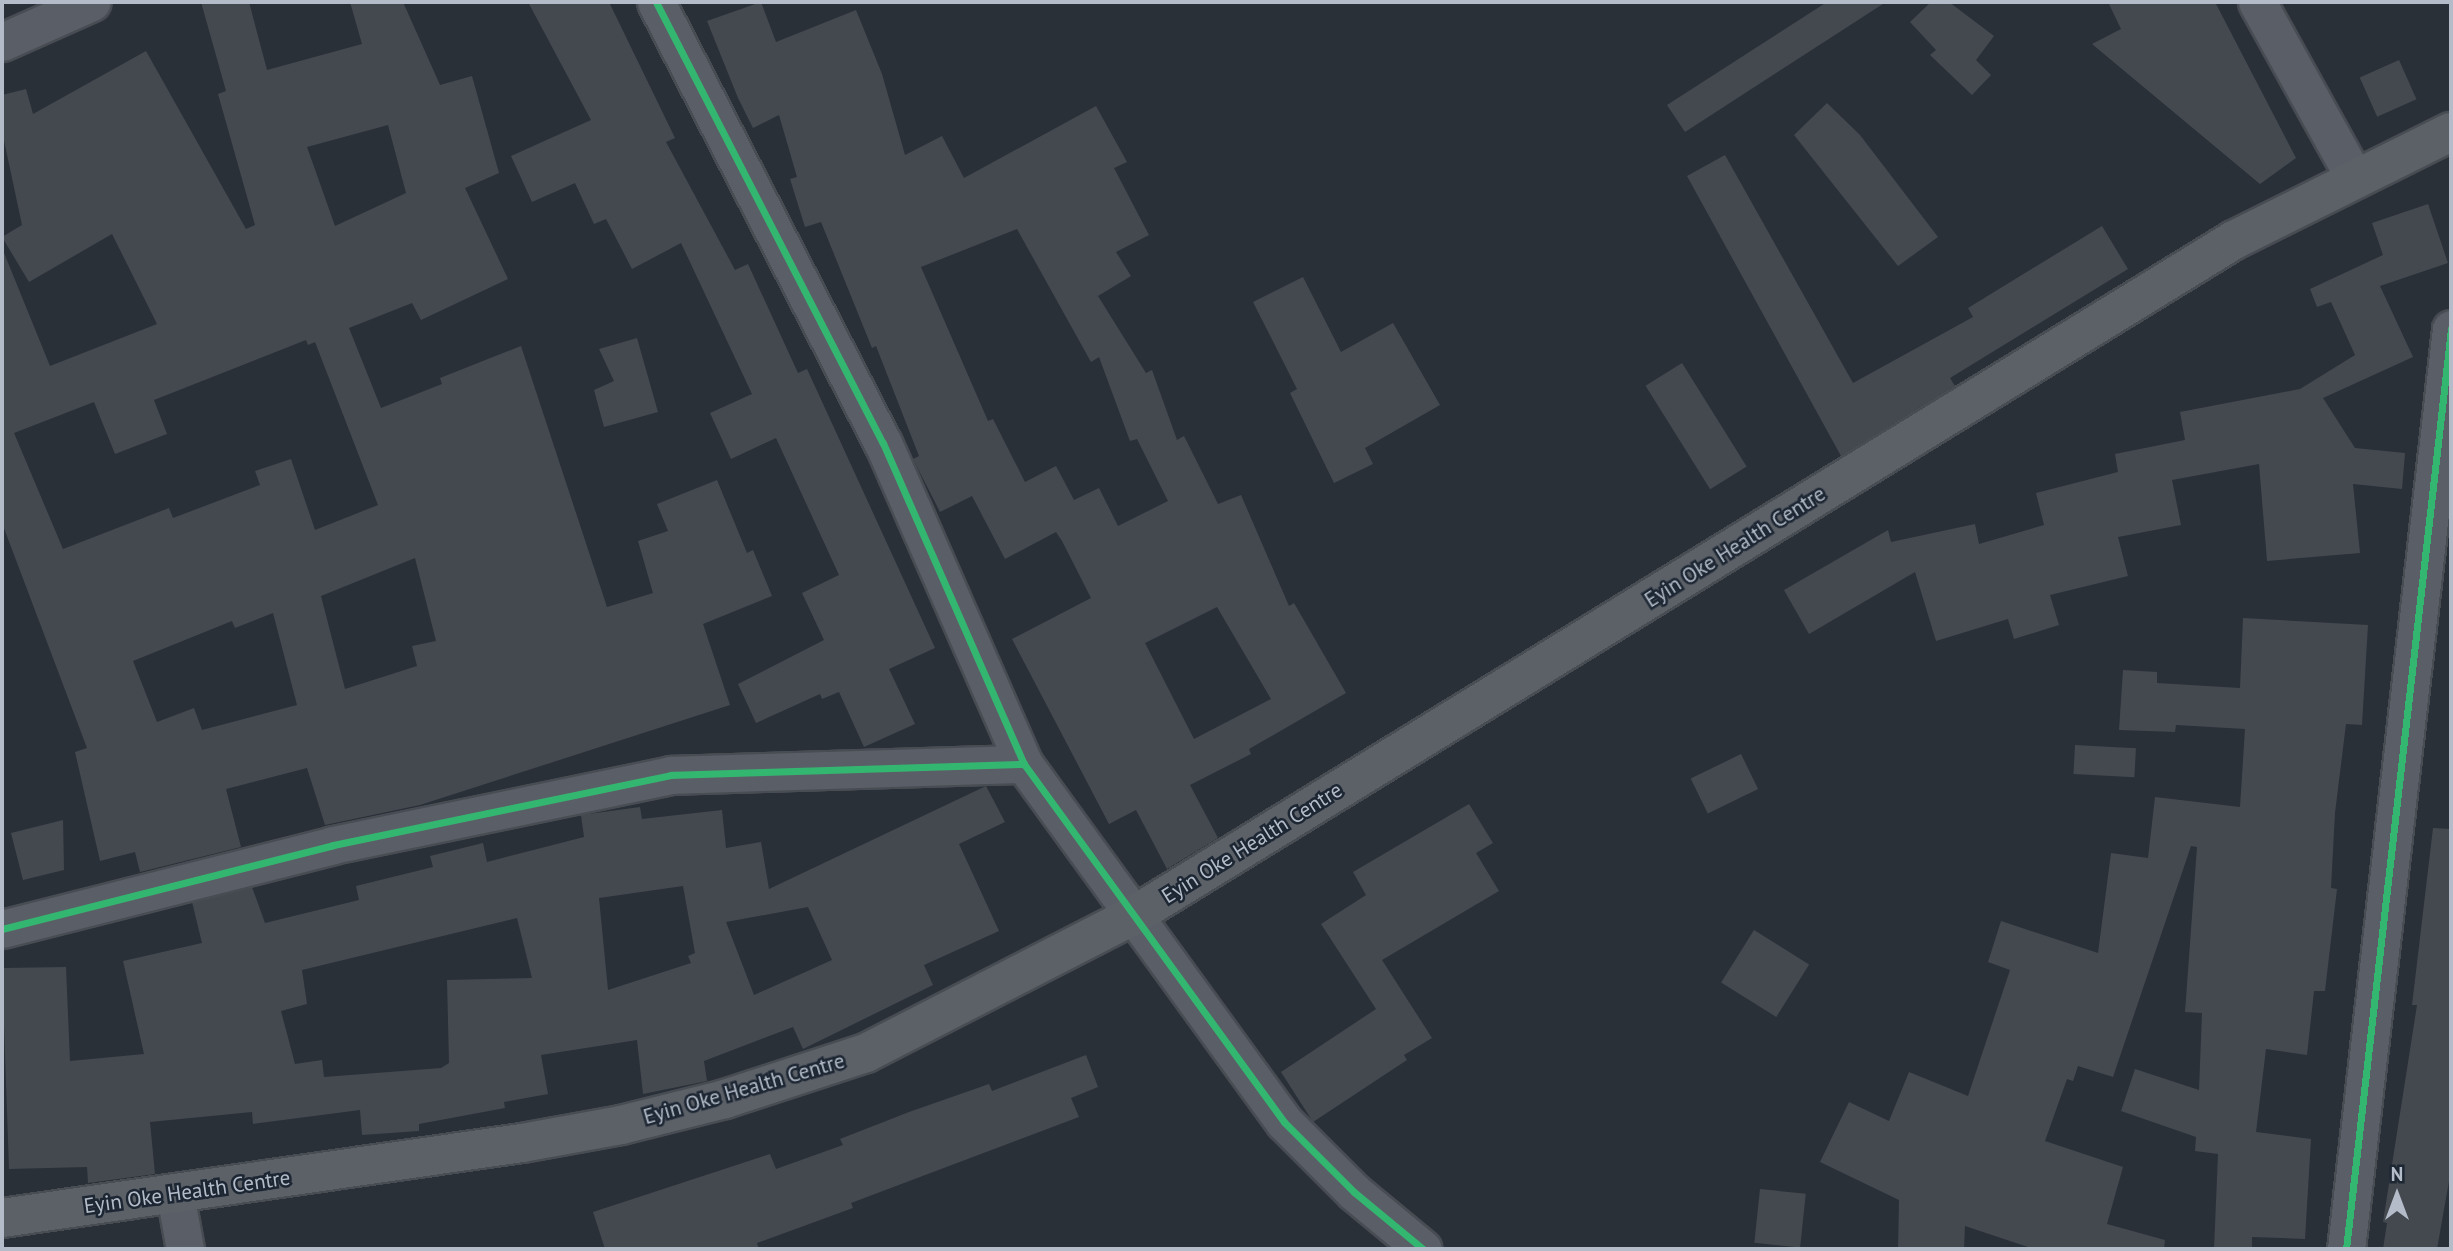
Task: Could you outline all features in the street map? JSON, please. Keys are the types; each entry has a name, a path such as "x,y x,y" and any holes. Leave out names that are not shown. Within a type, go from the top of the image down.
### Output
{"main road":[{"name":"Eyin Oke Health Centre","path":"2,1218 522,1143 725,1099 866,1054 1133,916 2234,240 2451,132"}],"street":[{"path":"2,42 92,2"},
{"path":"656,2 883,443 1024,764 1284,1122 1354,1192 1423,1249"},
{"path":"2257,2 2344,185"},
{"path":"2346,1249 2451,329"},
{"path":"2,929 333,845 671,775 1024,764"},
{"path":"175,1194 185,1249"}],"building":[{"path":"201,2 249,2 267,70 362,44 350,2 403,2 440,85 472,76 499,173 465,188 508,279 421,320 412,303 349,328 381,408 442,384 440,378 521,346 607,607 653,593 638,541 668,531 657,504 717,480 747,553 753,550 772,596 703,624 730,705 420,805 325,825 307,768 226,789 241,847 140,872 135,852 100,861 75,752 87,748 2,523 2,248 50,366 157,324 112,234 29,282 2,237 22,225 2,131 2,95 26,89 33,114 146,51 246,229 255,225 218,94 226,91","holes":["388,125 406,193 335,226 307,147","306,340 308,345 315,342 378,505 315,530 291,459 255,471 260,485 173,518 169,508 63,549 14,433 94,402 115,454 167,434 154,400","415,558 436,641 412,646 417,666 345,689 321,596","273,613 297,705 202,730 194,708 157,722 133,661 232,621 235,628"]},
{"path":"528,2 609,2 675,138 666,142 735,270 748,264 798,373 807,369 935,648 889,669 915,724 864,747 839,692 822,699 820,694 756,723 738,684 824,640 802,593 839,575 776,438 731,459 710,413 752,394 681,243 632,269 606,219 594,224 575,183 532,202 511,156 591,120"},
{"path":"761,2 776,42 856,10 882,74 905,155 942,136 964,178 1096,106 1127,162 1114,168 1149,235 1116,252 1131,276 1098,296 1146,373 1152,370 1177,440 1184,436 1218,504 1241,495 1289,606 1294,603 1346,693 1249,749 1251,754 1190,785 1218,838 1167,869 1136,810 1109,824 1012,639 1091,598 1062,541 1056,532 1005,559 972,496 940,512 913,459 919,456 876,346 872,348 821,222 805,227 790,179 797,177 779,115 753,128 707,21","holes":["1017,229 1091,362 1099,357 1130,441 1137,439 1168,501 1118,526 1099,488 1074,500 1056,466 1025,482 993,419 988,421 921,267","1217,607 1271,699 1194,739 1145,643"]},
{"path":"1827,2 1886,2 1685,132 1667,105"},
{"path":"1931,2 1949,2 1994,36 1976,60 1991,75 1972,95 1930,55 1936,50 1910,22"},
{"path":"2108,2 2215,2 2296,158 2260,184 2092,44 2121,29"},
{"path":"2399,60 2416,99 2377,117 2360,77"},
{"path":"1827,103 1860,135 1938,237 1898,266 1794,135"},
{"path":"1725,155 1853,383 1973,317 1968,308 2102,226 2128,269 1950,378 1955,386 1841,456 1687,176"},
{"path":"2428,204 2448,263 2380,286 2413,357 2323,398 2355,448 2405,453 2402,489 2353,484 2360,553 2267,561 2259,464 2172,480 2181,525 2118,537 2128,576 2050,595 2059,625 2014,639 2008,619 1936,641 1915,572 1809,634 1784,590 1888,530 1891,542 1975,524 1979,544 2044,525 2036,493 2118,472 2115,454 2185,440 2180,412 2300,389 2355,355 2331,302 2317,307 2310,289 2383,255 2372,223"},
{"path":"1303,277 1341,352 1393,323 1440,405 1365,448 1373,464 1334,483 1290,393 1297,389 1253,302"},
{"path":"637,338 658,412 604,427 594,390 614,381 599,349"},
{"path":"1682,363 1747,466 1710,489 1646,386"},
{"path":"2243,618 2368,625 2362,725 2346,724 2335,813 2331,888 2337,889 2325,991 2314,991 2307,1055 2266,1049 2256,1132 2311,1139 2305,1239 2252,1237 2252,1249 2214,1249 2218,1154 2195,1151 2196,1137 2121,1111 2135,1069 2199,1090 2202,1013 2185,1012 2197,847 2191,846 2113,1077 2078,1066 2073,1081 2067,1079 2045,1141 2123,1167 2107,1224 2165,1240 2164,1249 2034,1249 1965,1226 1964,1249 1898,1249 1899,1200 1820,1162 1849,1102 1889,1121 1909,1072 1968,1096 2010,970 1988,962 2001,921 2098,953 2111,853 2148,858 2155,797 2240,807 2245,729 2176,725 2175,732 2119,730 2123,670 2157,672 2157,683 2240,688"},
{"path":"2075,745 2136,748 2134,777 2073,774"},
{"path":"1741,754 1758,789 1708,814 1691,779"},
{"path":"986,786 1005,822 959,844 999,931 924,965 933,985 803,1049 793,1027 704,1061 707,1081 643,1094 637,1040 541,1055 548,1094 504,1102 505,1108 419,1124 419,1131 362,1135 360,1110 253,1124 252,1112 150,1122 155,1174 88,1183 87,1167 9,1169 2,968 66,967 70,1061 144,1054 123,961 202,943 192,902 252,887 265,923 359,900 356,886 433,867 430,856 483,843 487,862 584,837 581,815 640,807 642,819 722,810 726,848 761,842 769,889","holes":["683,886 695,953 688,956 691,963 608,990 599,898","808,907 832,960 754,995 726,922","517,918 532,978 447,980 449,1063 441,1068 324,1077 322,1060 295,1064 281,1011 307,1004 302,970"]},
{"path":"1469,804 1493,843 1476,853 1499,891 1382,960 1432,1038 1404,1055 1407,1060 1313,1122 1281,1072 1376,1009 1321,924 1366,895 1353,872"},
{"path":"63,820 64,870 23,880 11,833"},
{"path":"2433,828 2451,829 2451,1170 2437,1249 2383,1249 2387,1223 2383,1222 2417,1005 2412,1005"},
{"path":"1754,930 1809,964 1776,1017 1721,983"},
{"path":"1086,1055 1098,1087 1071,1098 1079,1117 851,1203 853,1208 757,1243 759,1249 605,1249 593,1212 770,1154 776,1169 843,1145 840,1139 909,1112 989,1084 992,1091"},
{"path":"1760,1189 1806,1194 1800,1248 1754,1243"}],"cycle path":[{"path":"656,2 883,443 1024,764 1284,1122 1354,1192 1423,1249"},
{"path":"2346,1249 2451,329"},
{"path":"2,929 333,845 671,775 1024,764"}]}
